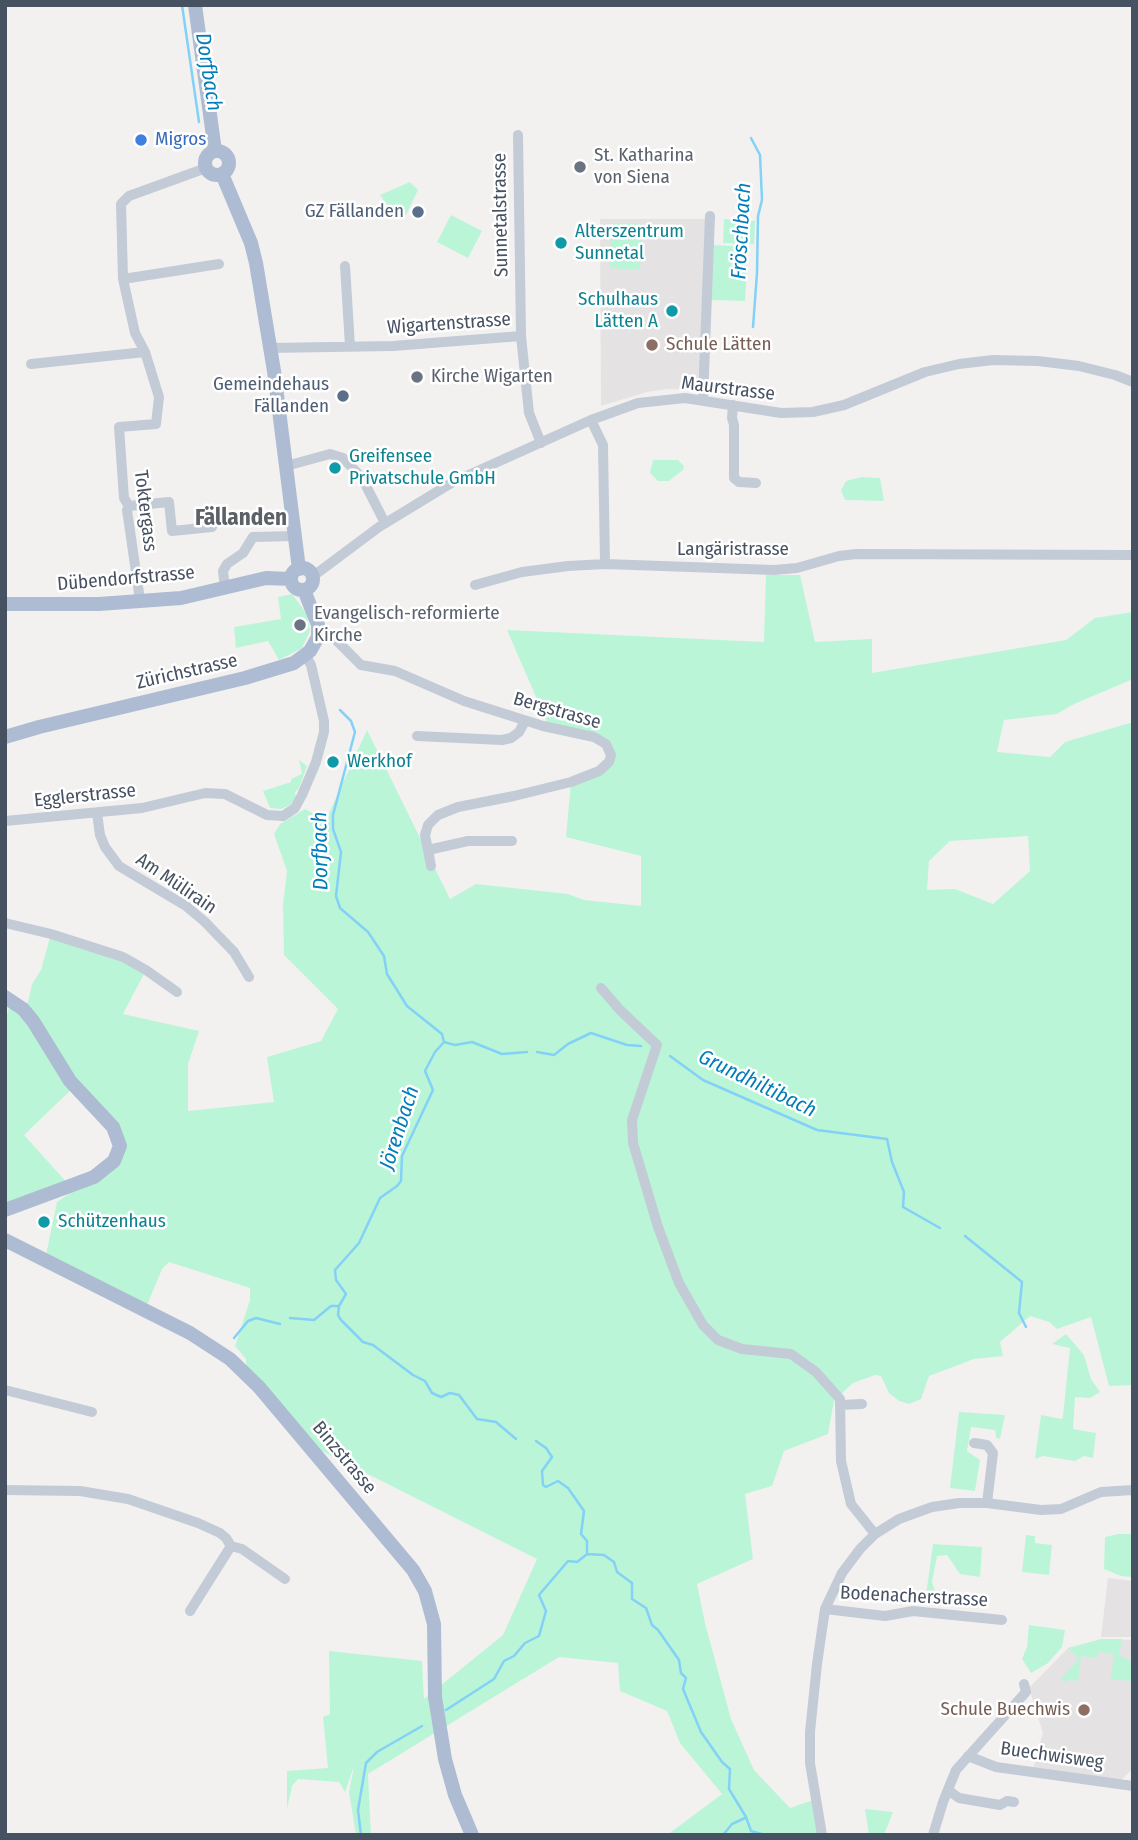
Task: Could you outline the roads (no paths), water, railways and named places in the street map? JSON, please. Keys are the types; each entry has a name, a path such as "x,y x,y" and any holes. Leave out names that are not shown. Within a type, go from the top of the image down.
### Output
{"main road":[{"path":"195,5 215,151"},
{"path":"215,151 224,153 229,160 229,168 222,174 215,175 206,168 208,156 215,151"},
{"path":"222,174 255,255 274,370 296,536 296,588 308,583 318,625 317,636 306,656"},
{"name":"Dübendorfstrasse","path":"5,604 99,604 181,598 295,574"},
{"name":"Zürichstrasse","path":"5,737 270,672 306,656"},
{"path":"5,998 23,1009 33,1021 71,1081 113,1127 120,1146 114,1161 94,1177 5,1210"},
{"name":"Binzstrasse","path":"5,1240 196,1336 230,1359 259,1387 413,1570 425,1591 434,1624 435,1697 445,1759 455,1794 472,1835"}],"street":[{"name":"Sunnetalstrasse","path":"518,135 522,336"},
{"path":"31,365 145,352 135,333 122,279 121,204 130,196 206,168"},
{"path":"703,400 710,216"},
{"path":"122,279 219,264"},
{"path":"345,266 349,346"},
{"name":"Wigartenstrasse","path":"269,348 393,346 522,336 529,413 541,443"},
{"name":"Toktergass","path":"140,600 127,510 129,506 124,498 119,427 156,424 159,397 145,352"},
{"name":"Maurstrasse","path":"308,583 385,523 453,482 591,420 638,403 664,399 703,400 781,413 813,412 844,405 925,372 958,364 993,360 1038,361 1079,366 1133,382"},
{"path":"733,405 734,478 738,482 756,483"},
{"path":"591,420 603,445 605,564"},
{"path":"286,466 330,454 343,458 362,478 385,523"},
{"path":"129,506 169,502 172,531 212,527"},
{"path":"225,587 223,571 227,564 243,554 253,537 296,536"},
{"name":"Langäristrasse","path":"475,585 544,568 605,564 774,570 797,568 856,554 1133,555"},
{"name":"Bergstrasse","path":"317,636 332,638 361,665 396,671 464,701 524,721 601,740 609,749 609,762 599,771 571,782 458,807 438,816 428,825 425,835 428,850"},
{"name":"Egglerstrasse","path":"5,821 142,808 194,795 215,793 234,797 267,815 284,816 295,808 316,762 324,732 324,720 311,665 306,656"},
{"path":"417,736 502,740 519,732 524,721"},
{"name":"Am Mülirain","path":"97,813 100,835 119,866 186,906 205,922 234,952 249,977"},
{"path":"431,866 428,850 468,841 512,841"},
{"path":"5,923 62,937 123,957 177,992"},
{"path":"601,988 657,1045 632,1120 633,1143 658,1227 679,1283 703,1325 718,1340 742,1349 791,1354 816,1372 840,1402 841,1461 851,1504 875,1534"},
{"path":"5,1390 92,1412"},
{"path":"840,1402 862,1404"},
{"path":"974,1443 987,1445 993,1453 987,1503"},
{"path":"5,1490 80,1491 128,1499 220,1533 231,1546 242,1549 285,1579"},
{"name":"Bodenacherstrasse","path":"822,1835 810,1763 810,1732 825,1609 848,1564 875,1534 899,1519 932,1507 987,1503 1041,1510 1061,1509 1101,1492 1133,1490"},
{"path":"190,1611 231,1546"},
{"name":"Bodenacherstrasse","path":"825,1609 885,1616 913,1611 1002,1620"},
{"path":"933,1835 956,1770 1026,1692 1024,1684"},
{"name":"Buechwisweg","path":"968,1756 996,1767 1133,1786"},
{"path":"948,1790 959,1798 1000,1805 1006,1801 1014,1802"}],"waterway":[{"name":"Dorfbach","path":"182,5 199,122"},
{"name":"Fröschbach","path":"751,138 760,155 762,200 758,216 753,327"},
{"name":"Dorfbach","path":"340,710 351,721 355,732 333,815 333,829 341,852 336,896 340,908 368,932 384,956 387,974 407,1006 442,1034 444,1042"},
{"name":"Grundhiltibach","path":"537,1052 554,1055 568,1044 591,1033 627,1045 641,1046"},
{"name":"Jörenbach","path":"444,1042 425,1071 433,1090 402,1156 401,1181 380,1198 359,1243 335,1270 336,1280 346,1294 339,1306 338,1315 363,1342 373,1345 425,1381 432,1393 441,1397 450,1393 459,1395 477,1419 496,1422 516,1439"},
{"name":"Grundhiltibach","path":"444,1042 455,1045 472,1042 502,1054 527,1052"},
{"name":"Grundhiltibach","path":"670,1056 703,1080 817,1130 887,1139 892,1162 904,1192 903,1207 940,1228"},
{"name":"Grundhiltibach","path":"965,1236 1022,1282 1019,1313 1026,1327"},
{"path":"290,1318 314,1320 331,1306 339,1306"},
{"path":"234,1338 248,1321 256,1318 280,1324"},
{"name":"Jörenbach","path":"536,1441 546,1448 552,1457 542,1471 543,1485 546,1487 558,1481 568,1488 584,1511 581,1534 587,1541 587,1554 604,1555 614,1562 617,1572 632,1583 632,1599 646,1608 652,1625 679,1660 681,1673 686,1678 683,1689 701,1732 730,1769 729,1789 751,1831 765,1835"},
{"path":"446,1710 494,1679 504,1661 514,1656 525,1643 539,1636 546,1611 539,1595 568,1561 577,1562 586,1555"},
{"path":"361,1835 358,1810 366,1763 377,1752 422,1726"},
{"path":"723,1835 732,1824 745,1818"}],"place":[{"name":"Migros","path":"141,140"},
{"name":"St. Katharina von Siena","path":"580,167"},
{"name":"GZ Fällanden","path":"418,212"},
{"name":"Alterszentrum Sunnetal","path":"561,243"},
{"name":"Schulhaus Lätten A","path":"672,311"},
{"name":"Schule Lätten","path":"652,345"},
{"name":"Kirche Wigarten","path":"417,377"},
{"name":"Gemeindehaus Fällanden","path":"343,396"},
{"name":"Greifensee Privatschule GmbH","path":"335,468"},
{"name":"Evangelisch-reformierte Kirche","path":"300,625"},
{"name":"Werkhof","path":"333,762"},
{"name":"Schützenhaus","path":"44,1222"},
{"name":"Schule Buechwis","path":"1084,1710"}],"district":[{"name":"Fällanden","path":"241,519"}]}
